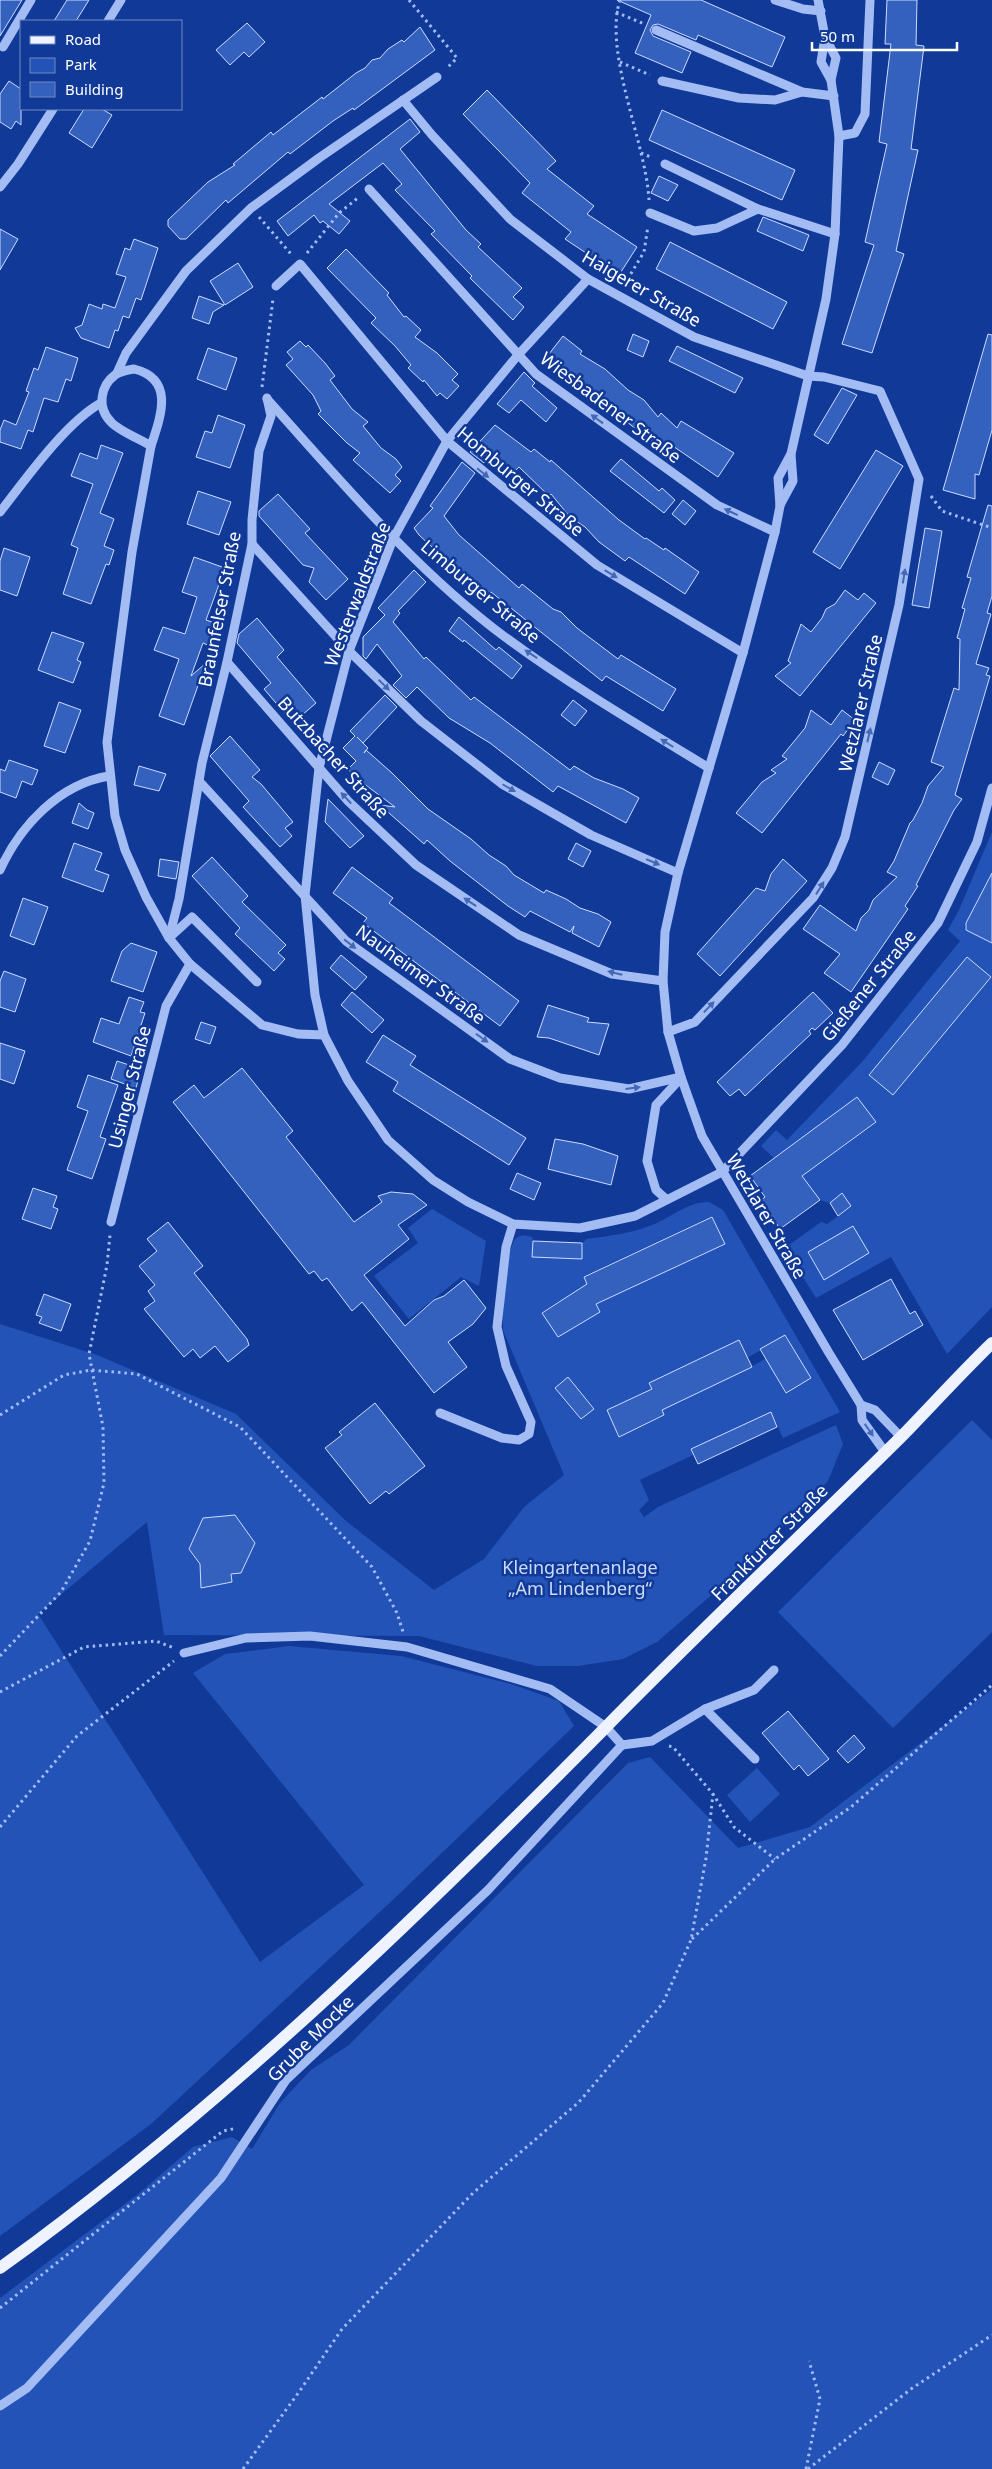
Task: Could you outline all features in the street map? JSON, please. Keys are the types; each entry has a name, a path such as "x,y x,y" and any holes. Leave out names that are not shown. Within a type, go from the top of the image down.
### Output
{"main road":[{"name":"Frankfurter Straße","path":"0,2268 144,2158 255,2063 384,1944 570,1764 901,1437 992,1343"}],"street":[{"path":"3,47 31,0"},
{"path":"109,20 121,0"},
{"path":"775,0 803,9 821,11"},
{"name":"Wetzlarer Straße","path":"818,0 825,37 821,62 832,80"},
{"path":"840,136 855,133 865,114 870,0"},
{"path":"656,30 802,92 834,96"},
{"name":"Wetzlarer Straße","path":"825,37 836,58 832,80 840,136 835,234 826,299 791,454 778,478 780,506 775,532 743,653 678,873 665,932 663,981 668,1032 681,1078 702,1136 862,1405 862,1420 885,1452"},
{"path":"151,446 111,423 101,403 102,391 117,373 126,352 186,271 251,208 319,158 437,77"},
{"path":"662,81 740,98 775,100 802,92"},
{"name":"Haigerer Straße","path":"404,100 432,135 510,219 588,279 694,337 808,376"},
{"path":"0,187 18,164 52,110"},
{"path":"664,164 758,209 835,234"},
{"name":"Wiesbadener Straße","path":"369,189 536,374 717,505 775,532"},
{"path":"650,213 694,231 718,228 758,209"},
{"path":"276,286 300,264"},
{"name":"Homburger Straße","path":"300,264 447,441 469,462 596,565 743,653"},
{"name":"Westerwaldstraße","path":"588,279 518,355 447,441 393,539 349,651 319,768 305,895 315,995 324,1035 348,1081 388,1140 433,1180 468,1202 513,1224 580,1228 635,1216 666,1198 722,1172"},
{"path":"117,373 134,369 145,372 154,378 163,396 151,446 132,552 106,742 109,776 116,816 125,850 146,897 170,938 190,964 262,1025 298,1034 324,1035"},
{"name":"Wetzlarer Straße","path":"668,1032 695,1022 813,898 832,868 845,837 899,605 919,478 880,391 824,377 808,376"},
{"name":"Limburger Straße","path":"267,398 393,539 504,636 605,705 708,768"},
{"name":"Braunfelser Straße","path":"170,938 180,898 192,811 252,544 252,520 259,451 271,416 267,398"},
{"path":"0,512 34,468 88,410 101,403"},
{"name":"Wetzlarer Straße","path":"780,506 793,481 791,454"},
{"path":"252,544 349,651 421,721 502,784 591,835 678,873"},
{"name":"Butzbacher Straße","path":"227,662 348,801 416,865 519,935 612,974 663,981"},
{"path":"0,870 8,852 32,820 64,792 90,779 109,776"},
{"name":"Nauheimer Straße","path":"199,781 346,941 510,1059 560,1078 629,1089 681,1078"},
{"name":"Gießener Straße","path":"722,1172 842,1045 938,923 977,842 992,788"},
{"path":"170,938 192,917 257,982"},
{"name":"Usinger Straße","path":"111,1222 166,1006 190,964"},
{"path":"666,1198 656,1190 647,1161 656,1105 681,1078"},
{"path":"440,1413 502,1438 519,1440 529,1434 531,1422 506,1366 497,1327 506,1247 513,1224"},
{"name":"Wetzlarer Straße","path":"862,1405 875,1410 901,1437"},
{"path":"184,1653 246,1638 310,1636 407,1647 550,1689 606,1727 622,1745 652,1741 705,1709 754,1690 774,1670"},
{"path":"705,1709 755,1759"},
{"name":"Grube Mocke","path":"0,2406 28,2388 221,2178 286,2080 488,1890 622,1745"}],"path":[{"path":"409,0 458,58"},
{"path":"617,296 644,252 650,213 641,153 620,62 616,12 620,0"},
{"path":"616,12 632,19"},
{"path":"620,62 662,81"},
{"path":"251,208 300,264 338,213 369,189"},
{"path":"267,398 260,384 276,286"},
{"path":"942,511 992,528"},
{"path":"0,1656 61,1592 90,1541 104,1482 103,1427 89,1354 107,1265 111,1222"},
{"path":"0,1415 64,1375 91,1370 137,1374 240,1427 372,1567 397,1612 407,1647"},
{"path":"0,1692 84,1647 156,1641 184,1653 77,1736 0,1827"},
{"path":"691,1940 775,1859 851,1808 992,1685"},
{"path":"652,1741 673,1747 713,1794 734,1827 775,1859"},
{"path":"242,2469 300,2392 342,2329 473,2193 579,2102 663,2003 691,1940 706,1858 713,1794"},
{"path":"0,2308 223,2131 259,2121"},
{"path":"807,2469 911,2388 992,2335"},
{"path":"807,2469 820,2399 809,2361"}],"green space":[{"path":"992,832 992,873 964,928 992,943 992,1307 947,1354 891,1257 816,1298 785,1248 821,1222 827,1224 851,1207 842,1194 830,1203 820,1200 811,1188 771,1217 771,1214 794,1182 876,1123 857,1097 774,1158 761,1146 776,1130 787,1140 862,1062 960,941 948,930 959,910","holes":["967,957 991,977 893,1095 869,1075"]},
{"name":"Kleingartenanlage „Am Lindenberg“","path":"702,1202 709,1202 723,1210 840,1412 783,1438 771,1413 691,1449 693,1455 640,1480 649,1500 639,1510 644,1517 658,1507 836,1425 843,1444 828,1481 730,1579 657,1642 623,1659 578,1666 537,1666 419,1636 164,1635 147,1522 38,1614 260,1962 364,1885 193,1673 225,1654 289,1646 401,1656 511,1684 559,1701 574,1726 397,1896 151,2124 0,2236 0,1324 97,1355 236,1414 346,1521 434,1590 484,1559 524,1507 564,1475 503,1330 506,1272 514,1241 520,1236 530,1236 533,1241 582,1258 582,1243 587,1239 644,1228 687,1207","holes":["712,1216 724,1245 596,1304 600,1312 558,1337 542,1312 587,1284 584,1276","786,1335 809,1378 811,1378 785,1393 766,1358 662,1410 664,1416 619,1437 607,1410 652,1389 649,1383 747,1358","567,1378 594,1408 581,1419 555,1388"]},
{"path":"432,1209 486,1241 479,1286 461,1277 409,1319 374,1276 418,1243 408,1228"},
{"path":"972,1420 992,1440 992,1632 893,1728 778,1612"},
{"path":"992,1689 992,2469 0,2469 0,2298 137,2195 193,2147 232,2137 252,2149 280,2103 311,2070 349,2045 628,1763 650,1757 738,1848 810,1827"},
{"path":"757,1768 780,1794 750,1822 727,1795"}],"building":[{"path":"0,0 22,0 0,36"},
{"path":"67,0 89,0 77,20 55,20"},
{"path":"617,0 701,0 785,37 772,67 698,35 696,40 658,24 653,25 650,30 653,36 691,52 682,73 635,53 651,15"},
{"path":"887,0 917,0 916,45 924,46 911,149 918,150 896,251 904,254 872,353 842,344 874,245 865,242 887,144 879,142 891,44 885,44"},
{"path":"247,23 265,42 249,57 244,52 230,65 216,50"},
{"path":"420,27 435,50 354,110 353,108 333,121 290,154 288,152 228,203 226,200 186,239 180,239 168,226 168,220 208,182 235,165 233,164 271,132 273,135 322,97 323,99 365,68 372,60 380,58 388,49 402,40 404,42"},
{"path":"9,81 20,88 21,125 16,121 11,129 0,122 0,94"},
{"path":"487,90 556,161 547,169 594,206 587,214 637,247 619,275 565,239 571,232 522,193 530,183 463,114"},
{"path":"83,110 104,110 112,115 92,148 69,133"},
{"path":"662,110 795,170 782,200 649,140"},
{"path":"410,119 420,132 400,149 466,230 481,244 478,247 522,288 513,297 524,307 513,320 470,278 472,276 431,234 435,231 395,190 402,184 383,163 329,204 350,221 339,234 323,221 320,223 314,215 288,236 277,221"},
{"path":"659,176 678,185 668,201 651,193"},
{"path":"763,217 809,235 803,251 757,231"},
{"path":"0,229 18,239 0,270"},
{"path":"134,239 158,248 141,300 136,298 129,318 123,316 118,331 115,330 109,348 81,338 75,328 82,325 89,304 102,309 103,304 115,308 126,277 116,274 125,248 130,250"},
{"path":"670,242 787,302 773,329 656,269"},
{"path":"346,249 389,293 387,295 404,317 406,316 421,330 415,337 437,353 458,374 452,380 459,386 447,399 440,393 437,396 424,380 423,382 408,368 411,365 395,346 371,323 376,318 327,268"},
{"path":"238,263 253,287 225,305 210,281"},
{"path":"199,296 224,305 213,312 209,324 192,318"},
{"path":"633,334 649,341 643,357 627,350"},
{"path":"988,334 992,335 992,430 979,475 975,474 975,499 943,490"},
{"path":"563,336 582,351 580,354 605,369 628,390 644,400 658,417 661,413 677,428 681,421 734,453 718,477 667,442 662,449 545,359"},
{"path":"300,341 306,347 308,345 325,363 335,376 330,380 352,409 368,422 363,426 381,448 396,459 402,467 395,475 401,481 390,493 353,460 360,453 347,443 318,414 321,411 313,395 286,365 293,359 287,352"},
{"path":"677,346 743,378 735,393 669,361"},
{"path":"46,347 78,358 71,381 66,379 58,402 44,398 33,432 28,430 21,449 0,442 0,430 4,420 16,425 29,392 26,391 34,368 38,370"},
{"path":"208,348 237,358 226,390 197,379"},
{"path":"524,372 535,383 532,386 557,408 546,422 521,400 509,413 497,404"},
{"path":"842,388 857,395 828,444 814,435"},
{"path":"218,415 245,425 230,468 196,457 205,431 212,433"},
{"path":"495,425 531,452 534,449 550,462 551,460 619,520 645,539 664,550 665,548 699,572 685,594 629,557 625,561 599,542 585,527 570,517 551,494 549,496 519,467 512,474 489,456 484,463 470,452"},
{"path":"101,445 123,453 100,513 114,519 104,546 114,550 109,565 106,564 91,604 63,594 78,548 71,545 93,484 71,476 80,453 97,459"},
{"path":"876,450 903,466 840,569 813,552"},
{"path":"621,459 659,491 662,488 675,500 664,513 610,471"},
{"path":"462,462 475,473 444,516 459,535 519,588 522,584 553,609 561,612 577,628 618,659 621,655 676,689 663,711 606,676 602,681 491,592 488,596 459,567 457,570 419,535 414,528 433,508 430,506"},
{"path":"198,491 231,502 219,535 187,524"},
{"path":"278,494 310,529 305,533 348,579 326,600 309,582 314,568 303,565 259,516 259,511"},
{"path":"683,500 696,511 685,525 672,514"},
{"path":"988,505 992,506 992,596 987,613 991,614 976,664 989,668 986,675 990,676 955,795 962,799 954,810 916,885 918,886 905,906 908,909 851,992 824,973 840,954 803,929 820,905 856,931 861,918 869,910 873,900 897,877 887,872 894,861 910,823 922,803 928,786 944,767 931,762 954,688 959,690 960,639 957,638 965,609 962,608 971,578 967,577"},
{"path":"925,528 942,531 929,608 912,605"},
{"path":"4,548 30,557 17,596 0,590 0,561"},
{"path":"194,557 225,568 206,620 218,624 210,646 203,643 191,676 206,663 184,725 159,716 179,659 154,650 163,627 185,634 197,597 182,592"},
{"path":"414,570 426,582 398,611 400,613 393,622 424,659 426,657 471,700 474,697 570,770 574,766 594,778 623,789 639,798 626,823 558,786 553,792 490,743 449,718 417,687 406,698 393,685 402,676 377,644 366,659 363,656 363,637 385,615 378,608"},
{"path":"845,590 858,600 864,593 876,603 800,696 775,676 791,663 788,661 801,624 811,632 822,618 826,609 835,604"},
{"path":"459,617 496,650 499,647 522,666 512,679 464,640 463,642 449,631"},
{"path":"257,618 284,650 277,657 316,703 293,723 264,689 271,683 237,643 239,634"},
{"path":"52,632 84,643 77,660 81,662 73,683 38,670"},
{"path":"385,695 397,707 363,743 368,748 366,750 428,809 471,839 489,855 506,866 514,875 544,893 546,890 611,922 599,947 572,933 574,926 570,932 530,911 525,917 508,906 450,861 427,840 424,844 380,805 395,807 355,777 348,769 356,761 343,748 355,736 350,731"},
{"path":"573,700 587,711 575,726 561,715"},
{"path":"59,702 81,710 65,753 44,746"},
{"path":"811,710 831,725 842,710 855,720 843,736 841,734 762,833 736,813 762,782 776,773 771,770 787,759 782,756 805,728"},
{"path":"230,736 260,770 252,777 261,784 293,822 285,828 292,836 280,847 243,807 249,801 210,756"},
{"path":"9,760 38,770 32,785 22,781 16,798 0,792 0,769 5,771"},
{"path":"879,762 895,770 888,785 872,777"},
{"path":"139,766 166,774 159,791 134,785"},
{"path":"328,799 364,836 350,848 325,822"},
{"path":"79,803 94,813 88,829 72,823"},
{"path":"74,843 102,853 95,870 109,875 103,892 62,877"},
{"path":"576,843 591,851 583,867 568,859"},
{"path":"212,857 248,896 242,902 286,945 278,953 285,959 274,971 235,934 240,928 192,876"},
{"path":"160,859 179,862 176,879 158,876"},
{"path":"783,859 807,881 720,976 697,954 756,888 765,891 771,874"},
{"path":"352,867 393,898 389,903 519,1001 500,1026 363,923 367,918 333,893"},
{"path":"992,873 992,943 966,930 966,923"},
{"path":"23,898 48,907 34,945 10,936"},
{"path":"131,943 157,952 143,992 111,981 122,951"},
{"path":"341,955 367,977 355,990 330,968"},
{"path":"967,957 991,977 893,1095 869,1075"},
{"path":"4,971 26,979 15,1012 0,1007 0,981"},
{"path":"352,992 384,1020 372,1033 341,1005"},
{"path":"813,992 833,1013 815,1030 812,1028 809,1031 811,1034 745,1096 739,1089 730,1096 717,1082"},
{"path":"129,997 144,1002 140,1012 145,1013 131,1056 93,1042 101,1018 119,1024"},
{"path":"548,1005 589,1018 587,1022 609,1024 599,1055 549,1038 537,1037"},
{"path":"201,1022 216,1027 210,1044 195,1039"},
{"path":"383,1035 416,1056 410,1065 526,1138 509,1165 393,1091 398,1082 366,1062"},
{"path":"0,1043 25,1051 14,1084 0,1079"},
{"path":"117,1061 141,1069 136,1088 111,1079"},
{"path":"242,1068 293,1131 286,1137 354,1222 382,1202 378,1196 391,1192 413,1194 427,1205 398,1225 409,1239 364,1275 405,1326 434,1300 444,1296 464,1280 486,1308 473,1324 448,1342 467,1367 434,1393 362,1302 352,1311 327,1278 322,1281 314,1271 309,1274 173,1102 194,1085 204,1098"},
{"path":"88,1075 118,1085 100,1137 106,1139 92,1179 67,1170 88,1111 77,1107"},
{"path":"857,1097 876,1122 802,1176 820,1200 780,1229 761,1200 765,1197 750,1176"},
{"path":"555,1139 583,1144 618,1156 611,1185 548,1169"},
{"path":"517,1173 541,1183 534,1200 510,1189"},
{"path":"33,1188 57,1196 53,1207 58,1209 51,1229 22,1219"},
{"path":"842,1193 851,1206 838,1216 830,1203"},
{"path":"712,1217 725,1244 596,1304 600,1312 558,1337 542,1313 587,1284 584,1277"},
{"path":"168,1222 203,1266 194,1273 247,1339 249,1345 228,1362 215,1346 200,1358 193,1349 184,1357 144,1309 155,1301 148,1291 155,1285 139,1266 157,1251 147,1239"},
{"path":"853,1226 869,1253 824,1280 808,1252"},
{"path":"533,1241 582,1243 582,1259 532,1257"},
{"path":"891,1279 910,1314 915,1311 923,1325 863,1360 833,1310"},
{"path":"44,1294 71,1304 61,1331 39,1323 42,1317 36,1315"},
{"path":"785,1335 811,1378 786,1393 760,1349"},
{"path":"739,1340 752,1367 662,1410 664,1415 619,1437 607,1410 652,1389 649,1383"},
{"path":"568,1377 594,1409 581,1419 555,1388"},
{"path":"375,1403 425,1466 389,1494 386,1491 370,1504 325,1448 342,1435 339,1432"},
{"path":"771,1412 777,1427 698,1464 691,1449"},
{"path":"235,1515 255,1543 241,1573 231,1574 232,1582 201,1588 200,1564 189,1549 203,1518"},
{"path":"788,1711 829,1759 808,1776 799,1765 794,1770 762,1733"},
{"path":"854,1735 865,1748 848,1763 837,1751"}]}
